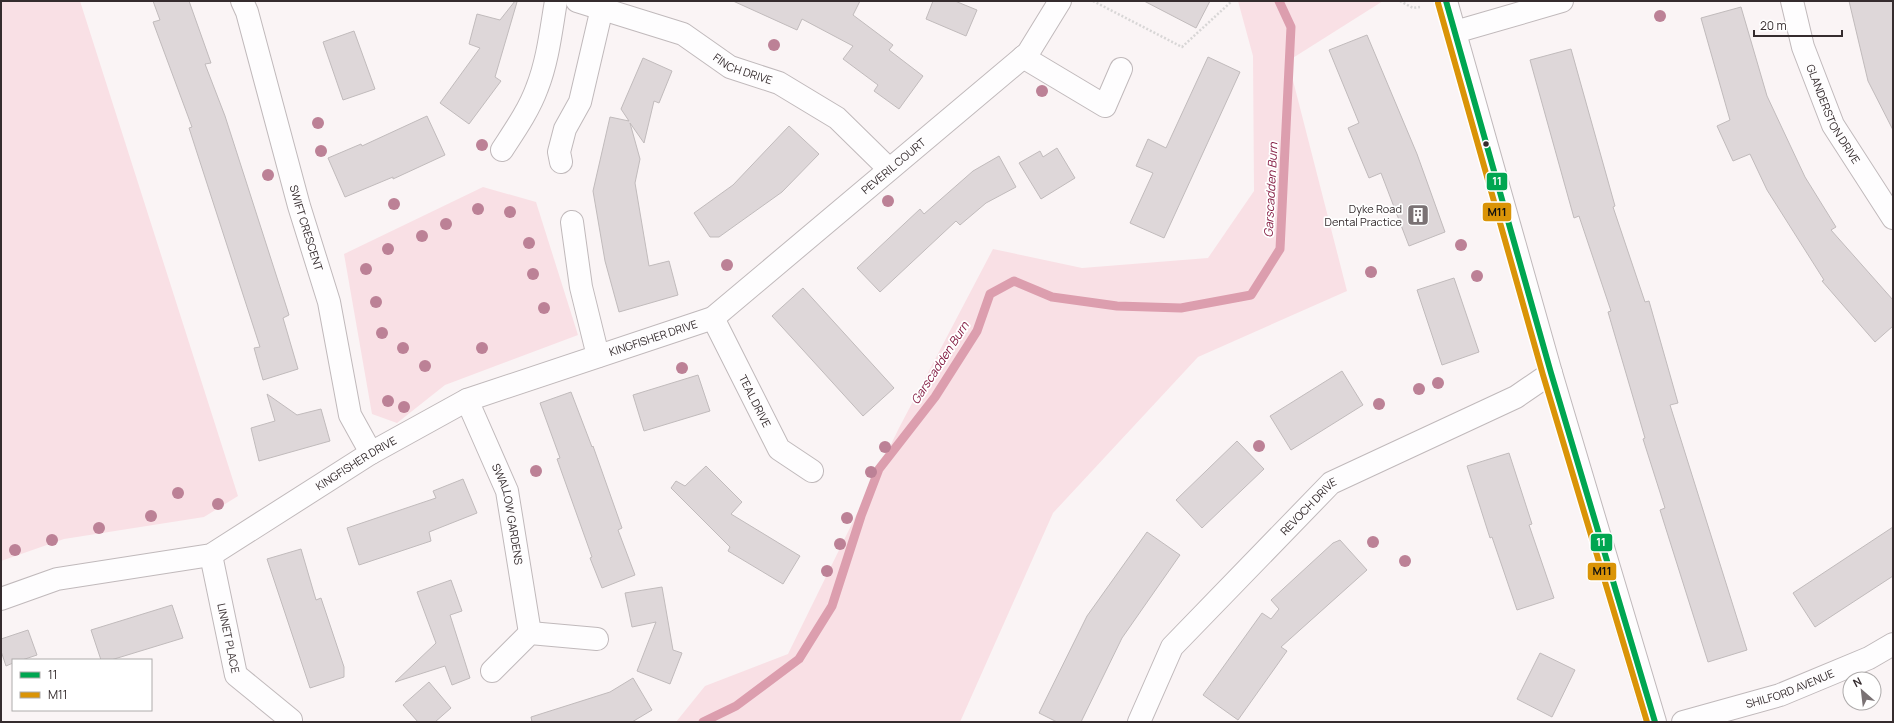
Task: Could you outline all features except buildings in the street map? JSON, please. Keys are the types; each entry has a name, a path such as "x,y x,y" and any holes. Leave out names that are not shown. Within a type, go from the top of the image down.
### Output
{"street":[{"name":"SWIFT CRESCENT","path":"242,1 247,12 299,206 329,302 350,415 371,453"},
{"path":"502,150 521,120 537,88 548,49 556,1"},
{"name":"FINCH DRIVE","path":"577,1 683,34 730,68 779,82 837,118 890,169"},
{"name":"PEVERIL COURT","path":"713,318 1023,57 1028,52 1060,1"},
{"path":"1446,1 1551,373 1655,722"},
{"path":"1455,32 1562,1"},
{"name":"GLANDERSTON DRIVE","path":"1792,1 1803,47 1833,124 1893,218"},
{"path":"561,162 559,152 565,129 580,102 602,8"},
{"path":"1023,57 1106,106 1121,69"},
{"path":"572,222 581,287 598,356"},
{"name":"KINGFISHER DRIVE","path":"1,599 57,579 211,555 371,453 467,400 713,318"},
{"name":"TEAL DRIVE","path":"713,318 779,449 812,471"},
{"name":"REVOCH DRIVE","path":"1139,722 1172,648 1331,484 1516,397 1551,373"},
{"name":"SWALLOW GARDENS","path":"467,400 506,491 530,633"},
{"name":"LINNET PLACE","path":"211,555 236,675 291,720"},
{"path":"492,671 530,633 597,638"},
{"name":"SHILFORD AVENUE","path":"1683,722 1780,695 1870,658 1893,644"}],"path":[{"path":"1093,1 1182,47 1232,1"}],"shaded area":[{"path":"1,1 80,1 238,496 204,517 64,539 1,561"},
{"path":"1238,1 1383,1 1288,61 1347,291 1198,357 1053,513 960,722 676,722 705,686 788,654 899,428 993,249 1082,268 1208,258 1254,191 1253,56"},
{"path":"483,187 536,202 578,335 445,385 397,423 372,414 344,254"}],"waterway":[{"name":"Garscadden Burn","path":"703,722 736,706 799,659 832,606 861,516 879,469 935,397 977,331 990,294 1014,281 1052,297 1117,306 1181,308 1251,295 1280,249 1291,27 1279,1"}],"transit line":[{"name":"11","path":"1446,1 1551,373 1655,722"},
{"name":"M11","path":"1438,3 1543,375 1647,722"}],"place":[{"name":"Dyke Road Dental Practice","path":"1418,215"}]}
